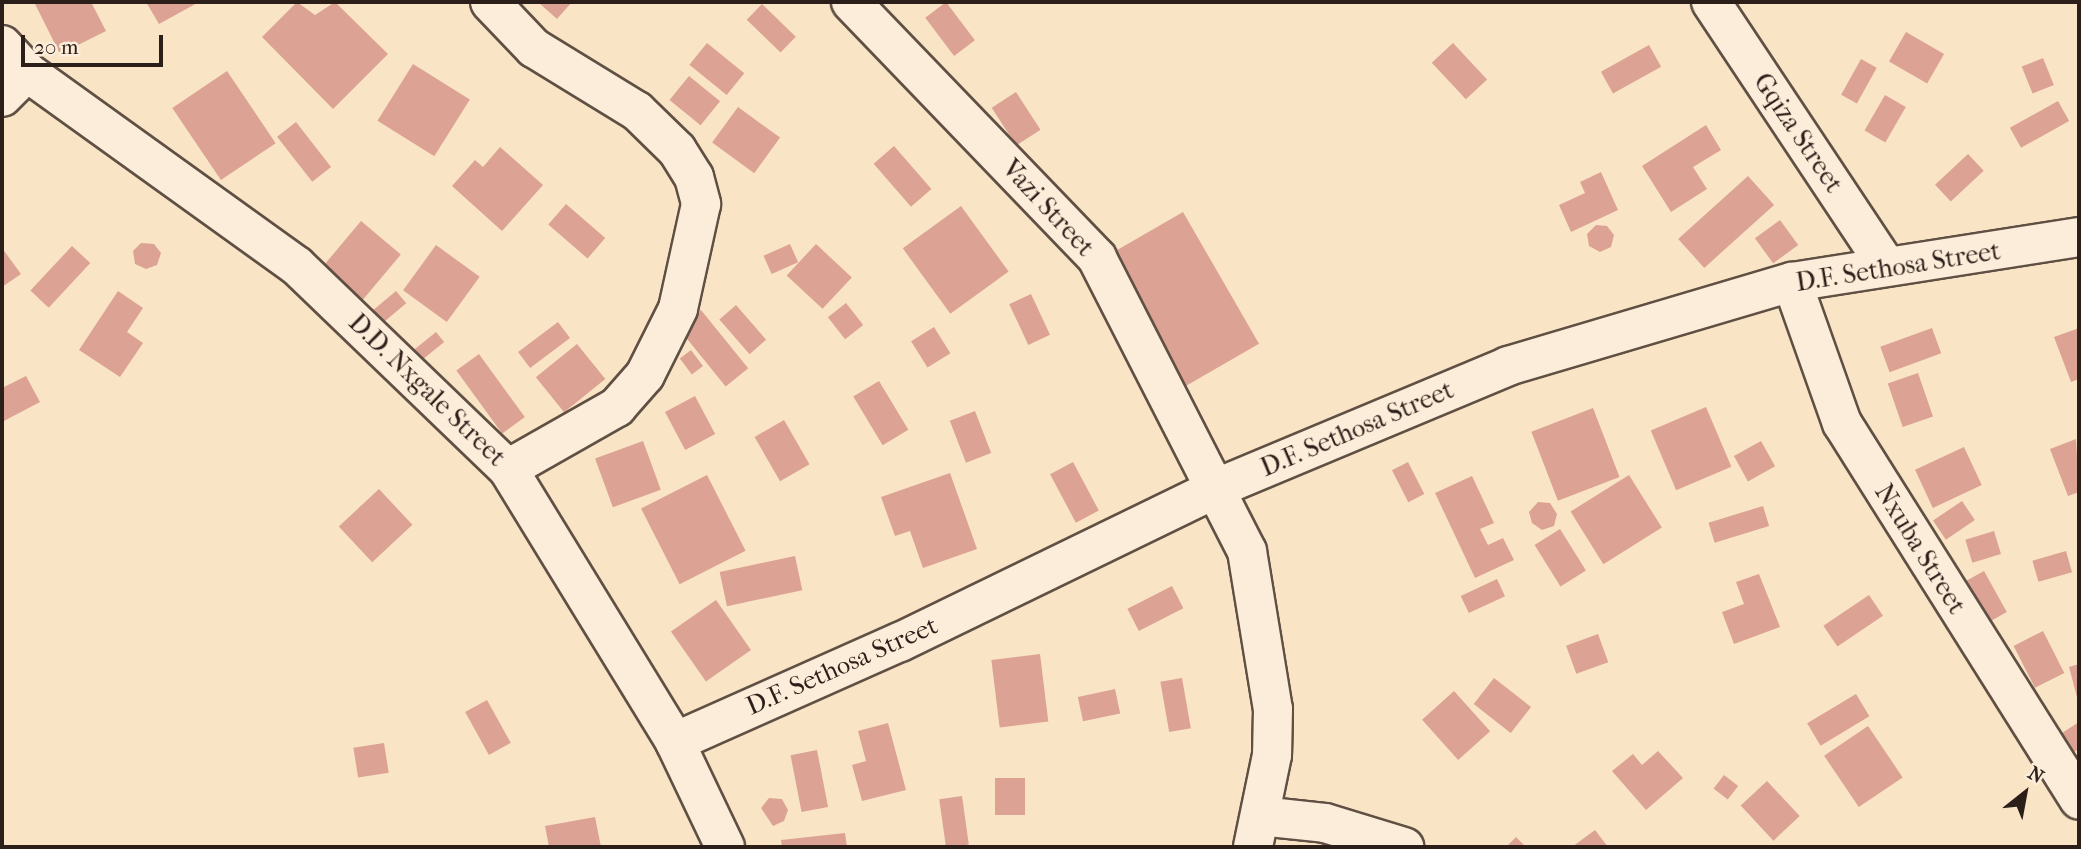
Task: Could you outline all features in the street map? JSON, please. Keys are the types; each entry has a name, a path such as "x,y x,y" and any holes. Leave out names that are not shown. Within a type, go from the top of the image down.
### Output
{"street":[{"path":"490,2 534,48 637,111 677,150 694,177 701,204 678,309 645,375 617,407 509,469"},
{"name":"Vazi Street","path":"850,2 1097,258 1217,488 1247,551 1267,642 1272,755 1257,832"},
{"name":"Gqiza Street","path":"1711,2 1737,20 1885,264"},
{"name":"D.D. Nxgale Street","path":"10,71 297,266 509,469 675,741 725,847"},
{"name":"D.F. Sethosa Street","path":"675,741 900,642 1217,488 1508,366 1792,282 1885,264 2079,237"},
{"name":"Nxuba Street","path":"1792,282 1842,423 2079,800"},
{"path":"1257,832 1325,823 1404,847"}],"building":[{"path":"34,2 91,2 106,31 60,54"},
{"path":"146,2 199,2 159,24"},
{"path":"297,2 315,15 335,2 388,54 333,109 262,37"},
{"path":"538,2 572,2 557,19"},
{"path":"946,2 975,40 954,56 925,18"},
{"path":"762,4 796,37 781,52 747,20"},
{"path":"1906,32 1944,54 1927,83 1889,61"},
{"path":"707,43 744,73 727,95 689,65"},
{"path":"1453,43 1487,80 1466,99 1432,63"},
{"path":"1649,45 1661,67 1613,94 1601,72"},
{"path":"2043,58 2054,85 2033,94 2022,67"},
{"path":"1861,59 1877,68 1857,104 1841,95"},
{"path":"413,64 470,100 434,156 377,121"},
{"path":"227,71 276,143 221,180 172,108"},
{"path":"689,76 720,101 701,125 669,100"},
{"path":"1016,92 1041,130 1016,146 992,108"},
{"path":"1885,95 1906,107 1885,143 1864,131"},
{"path":"2058,101 2069,121 2021,148 2010,128"},
{"path":"738,107 780,138 754,173 712,143"},
{"path":"296,122 331,167 312,182 277,137"},
{"path":"1706,125 1721,150 1693,167 1707,189 1671,212 1642,166"},
{"path":"894,146 931,189 911,207 874,164"},
{"path":"500,147 543,185 502,231 452,186 475,160 483,167"},
{"path":"1968,154 1984,171 1951,202 1935,185"},
{"path":"1601,172 1618,210 1571,232 1559,205 1585,193 1580,182"},
{"path":"1748,176 1774,205 1704,268 1678,239"},
{"path":"566,204 605,238 588,258 548,224"},
{"path":"961,206 1009,272 950,314 903,248"},
{"path":"1183,212 1259,344 1181,389 1105,257"},
{"path":"1780,220 1798,245 1773,263 1755,238"},
{"path":"361,221 401,254 359,304 319,271"},
{"path":"1596,225 1607,226 1614,235 1611,247 1600,252 1589,246 1587,234"},
{"path":"141,243 154,244 161,253 157,265 146,269 135,264 133,251"},
{"path":"790,244 798,262 772,274 764,256"},
{"path":"816,244 852,277 823,309 787,275"},
{"path":"436,245 480,277 447,322 403,290"},
{"path":"72,246 90,263 49,308 30,291"},
{"path":"2,248 21,274 2,287"},
{"path":"118,291 143,308 127,332 143,343 120,377 79,350"},
{"path":"396,291 406,303 375,330 365,317"},
{"path":"1031,294 1050,335 1028,345 1009,304"},
{"path":"846,303 863,325 845,339 828,317"},
{"path":"736,305 766,340 750,354 719,319"},
{"path":"701,310 748,368 726,387 678,328"},
{"path":"558,322 570,338 530,368 518,352"},
{"path":"934,327 950,353 928,368 911,341"},
{"path":"1932,328 1941,353 1890,372 1880,347"},
{"path":"2079,328 2079,379 2071,382 2054,337"},
{"path":"436,332 444,342 420,362 412,352"},
{"path":"577,344 605,379 564,412 536,377"},
{"path":"691,350 703,366 692,374 680,358"},
{"path":"479,354 525,417 502,434 456,370"},
{"path":"1918,373 1933,416 1903,427 1888,383"},
{"path":"26,376 40,402 2,422 2,388"},
{"path":"879,381 908,430 883,445 853,396"},
{"path":"695,396 715,434 685,450 665,412"},
{"path":"1706,407 1731,467 1676,490 1651,430"},
{"path":"1593,408 1620,477 1558,501 1531,432"},
{"path":"975,411 991,453 966,463 950,421"},
{"path":"784,420 810,464 780,481 755,437"},
{"path":"2076,439 2079,492 2068,496 2050,449"},
{"path":"643,441 661,490 613,507 595,458"},
{"path":"1761,441 1775,466 1748,481 1734,456"},
{"path":"1964,447 1982,485 1933,508 1915,470"},
{"path":"1073,462 1099,511 1076,523 1050,474"},
{"path":"1408,462 1424,494 1408,502 1392,470"},
{"path":"950,473 977,549 923,568 910,531 895,536 881,497"},
{"path":"707,475 746,551 680,584 641,509"},
{"path":"1629,475 1662,528 1603,564 1570,512"},
{"path":"1472,476 1494,523 1480,529 1488,545 1503,538 1514,560 1475,578 1435,493"},
{"path":"379,489 412,525 372,562 339,527"},
{"path":"1962,501 1975,520 1946,540 1933,521"},
{"path":"1538,502 1550,503 1557,514 1554,526 1542,530 1532,523 1529,512"},
{"path":"1763,506 1769,526 1715,543 1708,523"},
{"path":"1560,529 1586,571 1561,586 1535,545"},
{"path":"1994,531 2001,554 1972,563 1965,540"},
{"path":"2066,551 2072,572 2038,582 2032,561"},
{"path":"795,556 802,590 727,606 720,572"},
{"path":"1984,571 2007,612 1981,627 1958,586"},
{"path":"1759,574 1780,627 1734,644 1722,612 1744,604 1736,582"},
{"path":"1497,579 1505,596 1469,613 1461,596"},
{"path":"1172,586 1183,608 1139,631 1127,609"},
{"path":"1869,595 1883,616 1837,646 1823,626"},
{"path":"716,600 751,650 706,682 671,632"},
{"path":"2043,631 2064,673 2035,688 2014,646"},
{"path":"1598,634 1608,662 1576,674 1566,646"},
{"path":"1040,654 1048,721 1000,727 991,660"},
{"path":"2079,664 2079,701 2078,701 2069,667"},
{"path":"1182,678 1191,728 1169,732 1160,682"},
{"path":"1494,678 1531,707 1511,733 1474,704"},
{"path":"1115,689 1120,713 1083,721 1078,697"},
{"path":"1454,691 1490,731 1458,760 1422,720"},
{"path":"1856,694 1869,716 1821,746 1807,723"},
{"path":"487,700 511,743 489,755 465,712"},
{"path":"2079,722 2079,749 2074,752 2062,733"},
{"path":"888,723 906,790 862,801 852,765 866,761 858,731"},
{"path":"1868,726 1903,777 1859,807 1824,756"},
{"path":"384,743 389,773 358,777 353,748"},
{"path":"817,750 828,807 802,812 790,755"},
{"path":"1658,751 1683,778 1646,810 1612,771 1633,754 1642,765"},
{"path":"1724,775 1738,786 1728,799 1714,788"},
{"path":"995,778 1025,778 1025,815 995,815"},
{"path":"1767,781 1800,816 1773,841 1741,806"},
{"path":"962,796 969,845 946,847 939,799"},
{"path":"769,798 782,799 788,810 784,821 773,826 761,808"},
{"path":"595,817 601,847 549,847 545,826"},
{"path":"1595,830 1608,847 1572,847"},
{"path":"845,833 847,847 782,847 781,840"},
{"path":"1516,837 1526,847 1506,847"}]}
